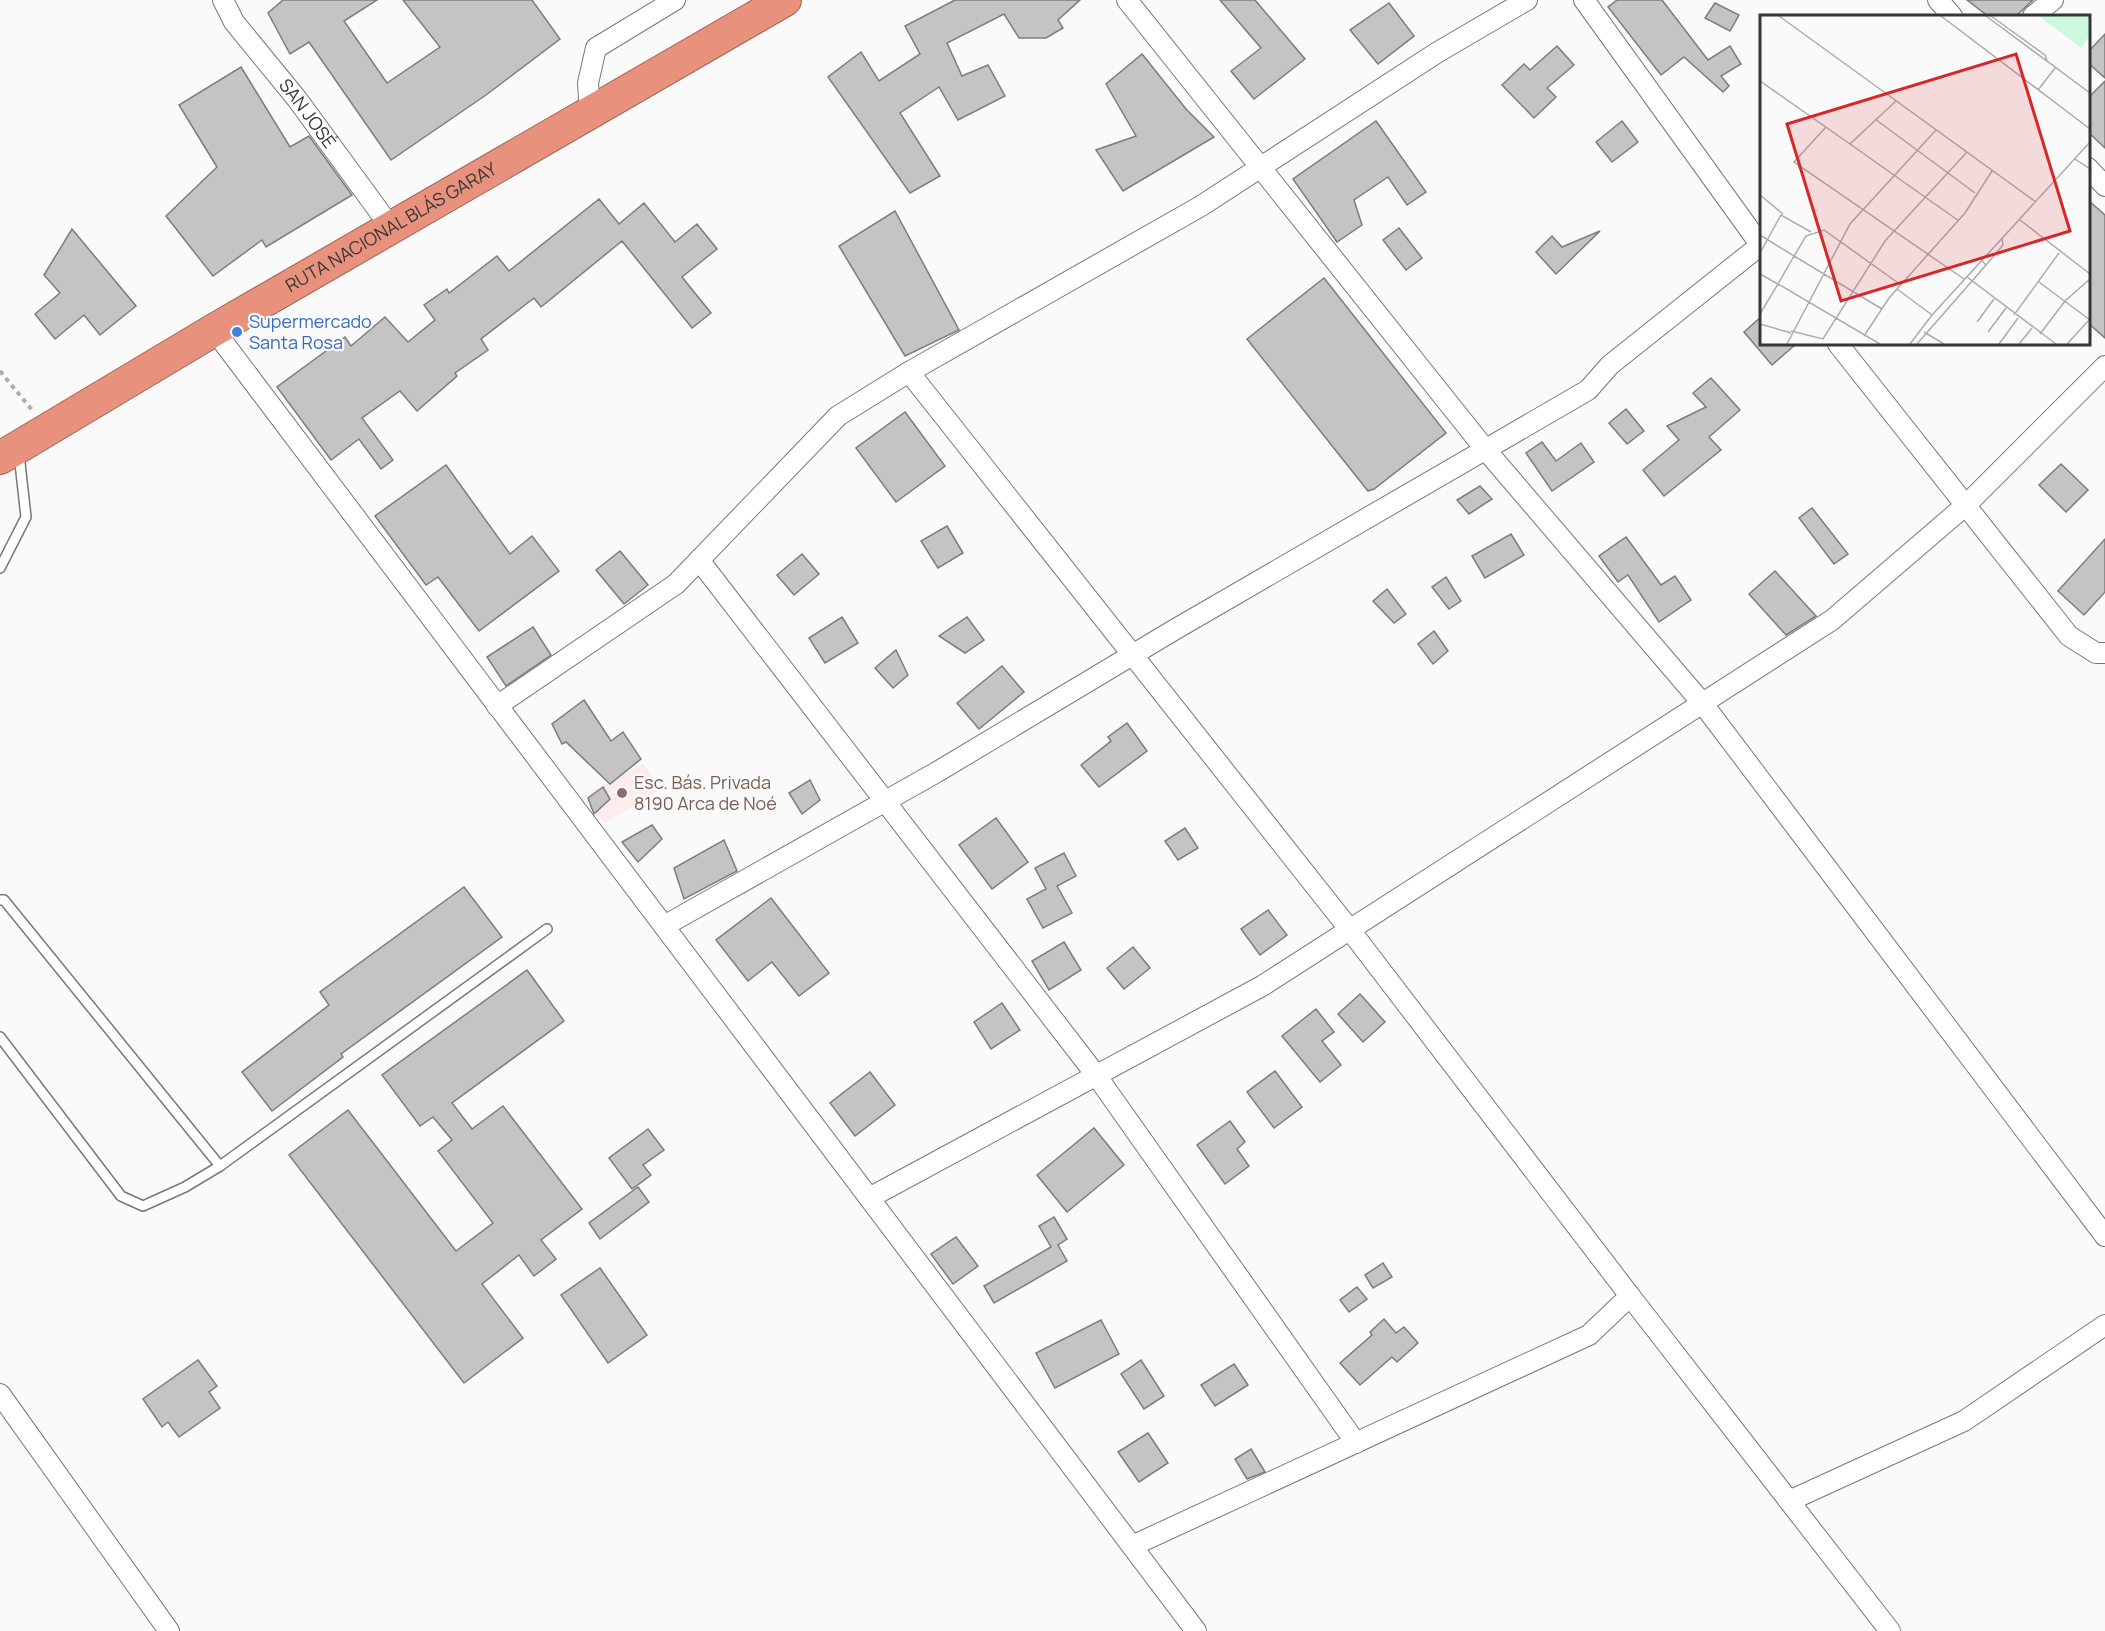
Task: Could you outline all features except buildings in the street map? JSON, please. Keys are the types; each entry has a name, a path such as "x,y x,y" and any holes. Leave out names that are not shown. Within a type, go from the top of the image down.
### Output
{"highway":[{"name":"RUTA NACIONAL BLÁS GARAY","path":"9,453 214,330 785,0"}],"street":[{"name":"SAN JOSÉ","path":"223,0 234,22 297,99 392,229"},
{"path":"590,113 588,83 596,48 675,0"},
{"path":"1127,0 1485,449 1703,704 2105,1236"},
{"path":"497,706 676,584 838,416 909,372 1201,206 1438,52 1527,0"},
{"path":"1584,0 1760,244"},
{"path":"1938,0 1951,15"},
{"path":"2034,15 2053,0"},
{"path":"2090,170 2105,186"},
{"path":"664,926 886,800 1588,390 1610,365 1760,246"},
{"path":"214,330 1196,1631"},
{"path":"1839,345 2069,636 2096,653 2105,653"},
{"path":"869,1198 1262,986 1832,620 1966,505 2105,366"},
{"path":"909,372 1350,930 1890,1631"},
{"path":"699,560 886,800 1096,1076 1356,1443"},
{"path":"1132,1546 1589,1335 1630,1296"},
{"path":"1789,1501 1964,1421 2105,1325"},
{"path":"0,1394 169,1631"}],"lane":[{"path":"0,568 26,517 9,453"},
{"path":"0,900 4,900 220,1166"},
{"path":"0,1037 121,1196 143,1206 185,1187 220,1166 547,929"}],"path":[{"path":"0,371 48,430"}],"shaded area":[{"name":"Esc. Bás. Privada 8190 Arca de Noé","path":"643,763 661,789 605,823 582,797"}],"place":[{"name":"Supermercado Santa Rosa","path":"237,332"},
{"name":"Esc. Bás. Privada 8190 Arca de Noé","path":"622,793"}]}
